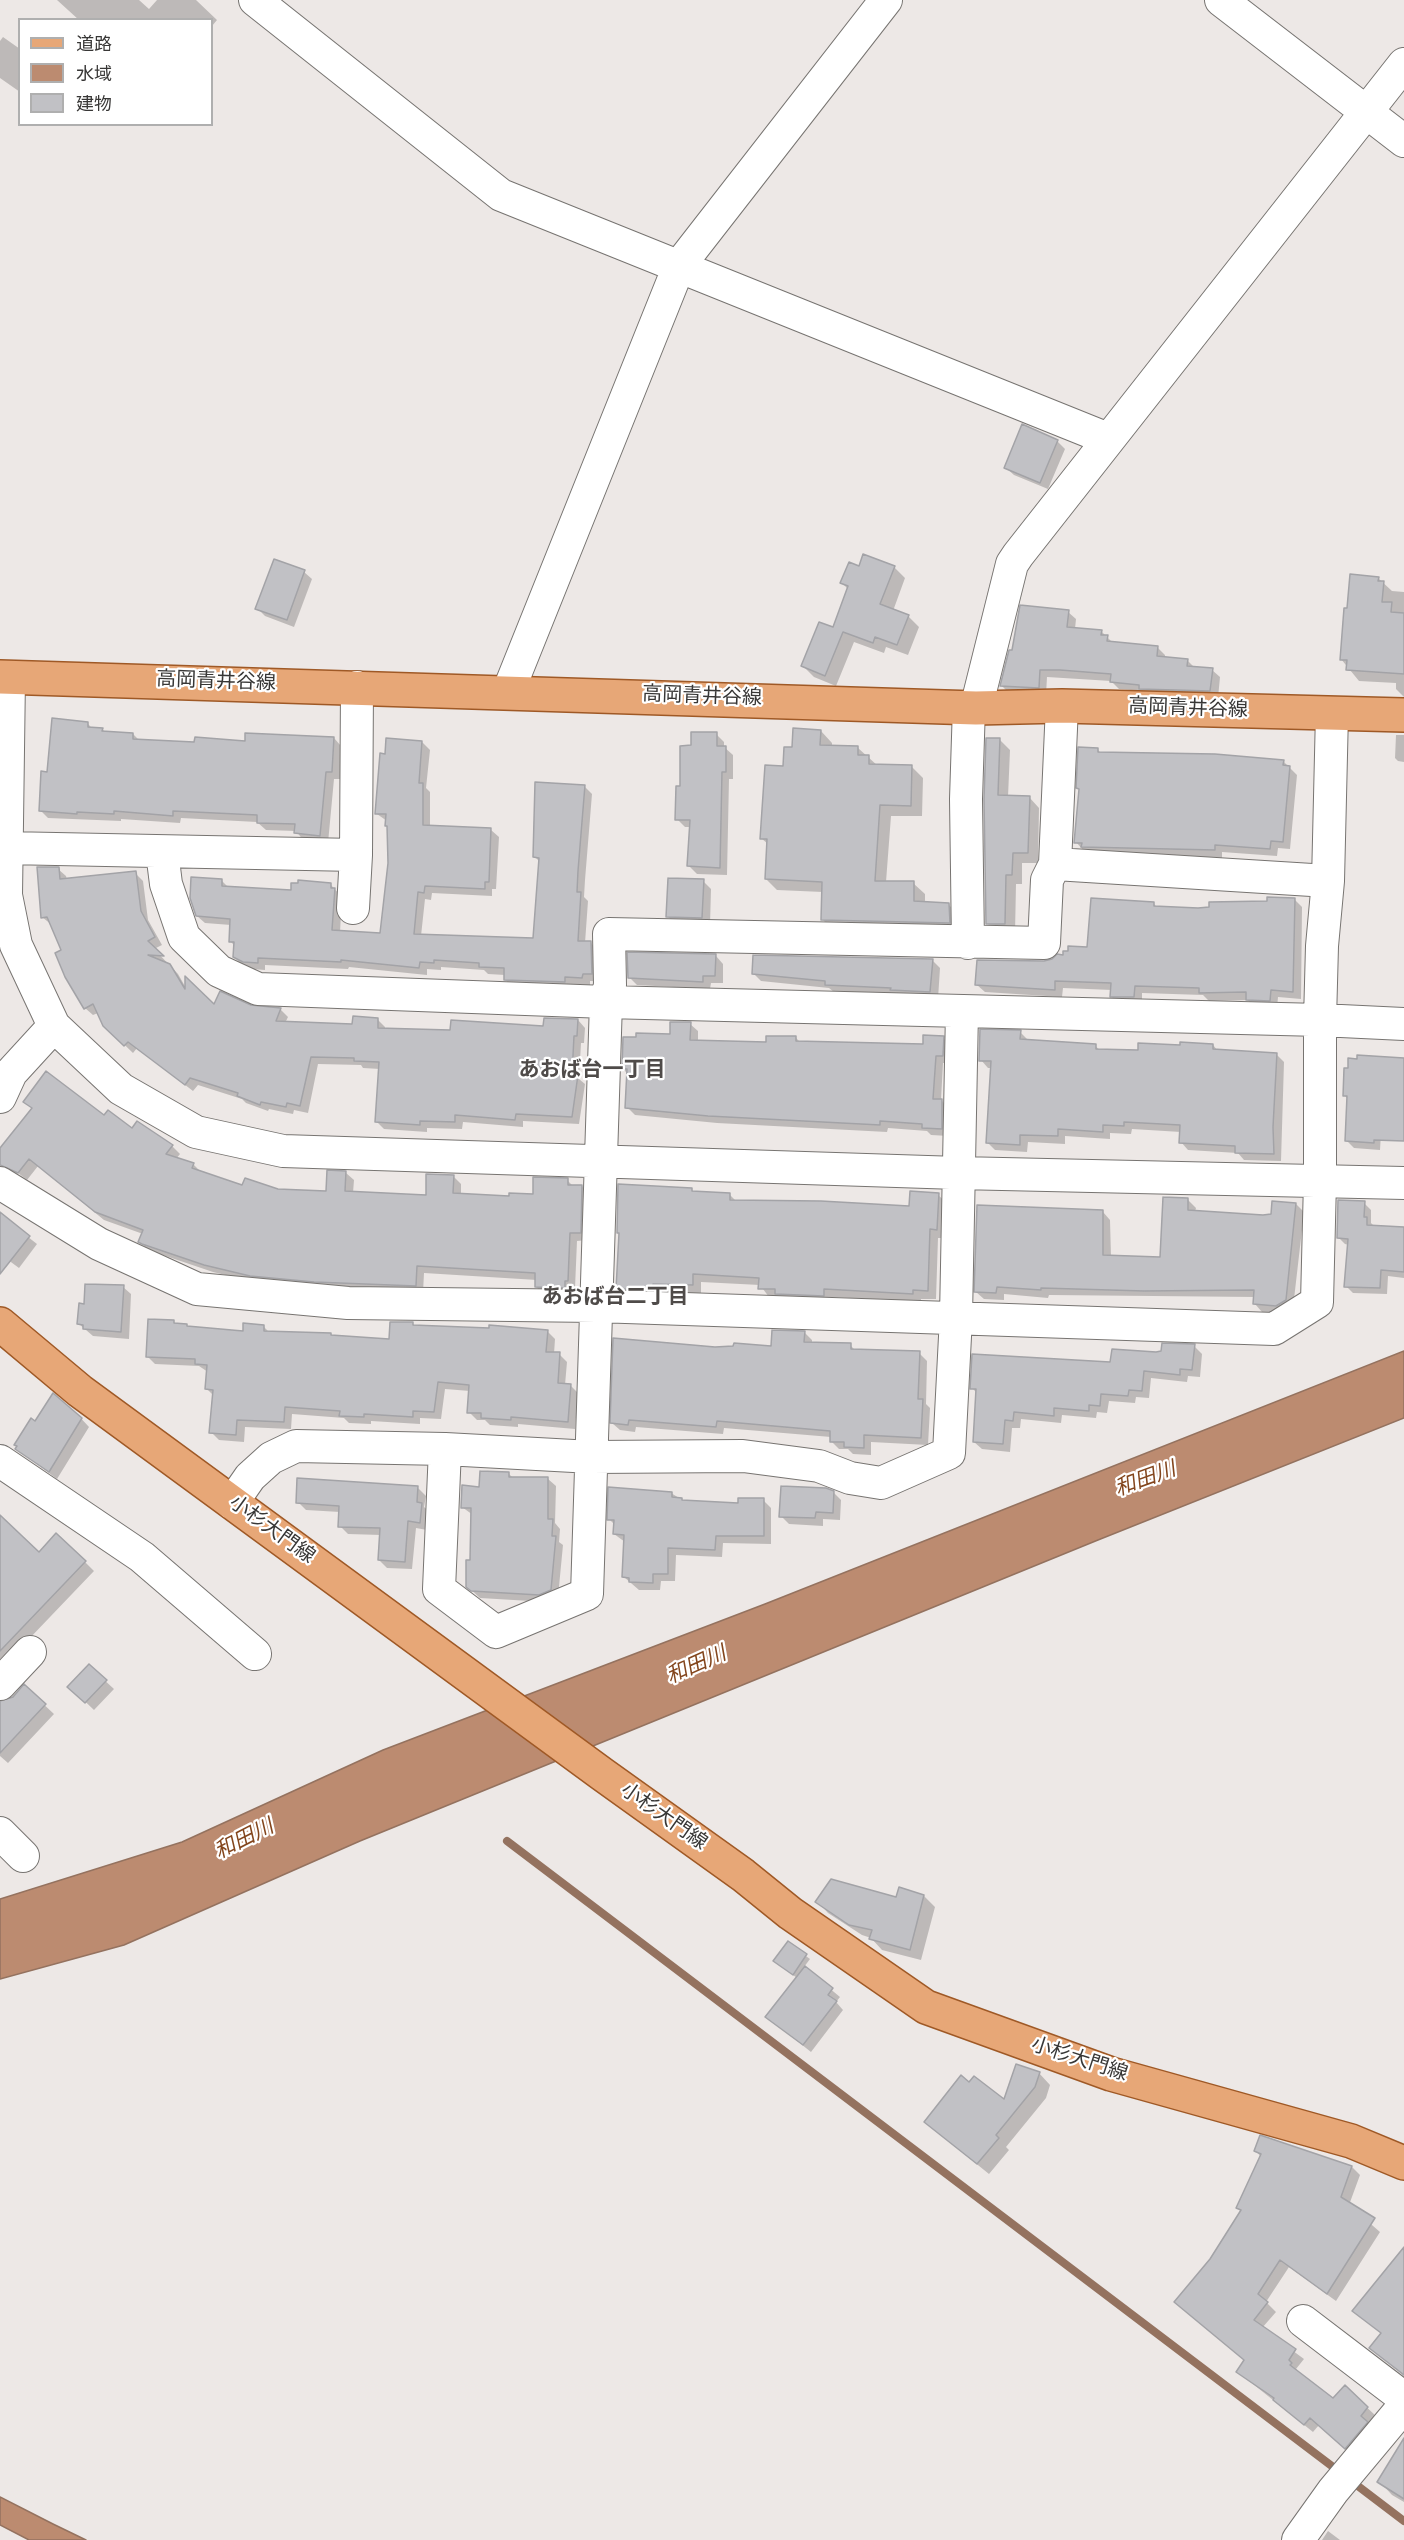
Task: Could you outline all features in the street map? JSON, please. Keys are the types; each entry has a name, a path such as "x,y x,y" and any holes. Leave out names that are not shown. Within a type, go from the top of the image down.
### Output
{"main road":[{"name":"高岡青井谷線","path":"5,677 973,707 1062,706 1404,715"},
{"name":"小杉大門線","path":"0,1324 80,1391 232,1503 743,1875 790,1913 927,2007 1112,2074 1351,2141 1404,2163"}],"street":[{"path":"255,0 501,195 1108,439"},
{"path":"508,692 678,266 886,0"},
{"path":"1221,0 1404,141"},
{"path":"968,943 966,800 973,707 1012,564 1404,64"},
{"path":"5,677 6,895 16,945 54,1026 121,1089 196,1132 284,1151 958,1173 1404,1183"},
{"path":"353,908 356,855 357,687"},
{"path":"445,1449 439,1590 496,1632 587,1594 606,1002 610,985 609,934 1044,943 1047,880 1055,864 1062,706"},
{"path":"0,1183 99,1245 197,1288 348,1303 596,1306 1274,1329 1317,1302 1320,1020 1322,946 1328,881 1332,713"},
{"path":"6,848 356,855"},
{"path":"162,852 166,884 184,937 219,971 258,989 606,1002 1404,1024"},
{"path":"1055,864 1328,881"},
{"path":"232,1503 250,1477 271,1458 296,1446 445,1449 592,1457 743,1456 819,1466 850,1478 881,1483 949,1453 956,1317 962,1011"},
{"path":"0,1097 11,1073 54,1026"},
{"path":"0,1461 142,1557 255,1654"},
{"path":"0,1684 30,1652"},
{"path":"0,1833 23,1856"},
{"path":"1303,2321 1404,2398"},
{"path":"1298,2540 1333,2491 1404,2406"}],"water":[{"name":"和田川","path":"1404,1351 1404,1418 1098,1540 360,1841 124,1945 0,1979 0,1899 182,1842 383,1750 765,1604"},
{"path":"0,2497 86,2540 29,2540 0,2525"}],"building":[{"path":"1022,424 1058,440 1040,483 1004,468"},
{"path":"863,554 895,566 880,604 909,615 897,645 875,637 873,643 843,632 825,676 801,666 819,622 833,627 848,586 840,583 849,562 859,566"},
{"path":"274,559 305,570 287,620 255,609"},
{"path":"1350,574 1379,577 1378,581 1384,581 1382,602 1392,602 1391,612 1404,613 1404,674 1346,670 1347,660 1340,660 1344,608 1347,608"},
{"path":"1020,605 1069,610 1067,627 1102,630 1101,635 1108,635 1107,641 1158,646 1157,656 1188,659 1187,666 1213,668 1210,691 1139,689 1139,685 1110,682 1111,674 1060,670 1040,670 1039,688 1000,686 1009,650 1012,650"},
{"path":"52,718 88,722 88,727 103,728 102,731 133,733 133,739 194,742 195,737 245,741 245,733 334,737 332,772 326,772 320,836 294,833 295,824 257,823 257,815 173,811 173,816 114,811 114,814 77,812 77,814 39,811 41,771 47,772"},
{"path":"793,728 821,730 820,745 858,746 858,755 869,755 869,764 912,765 911,806 880,805 875,881 914,881 914,901 949,903 950,923 821,920 822,882 765,879 767,839 760,839 765,765 783,766 784,747 792,747"},
{"path":"691,732 717,732 717,746 726,746 726,772 722,772 720,868 687,866 690,820 675,820 676,786 680,786 680,746 691,745"},
{"path":"386,738 422,741 419,783 423,783 423,825 491,828 489,882 485,882 485,889 425,886 424,893 418,892 414,934 533,938 539,858 533,857 535,782 585,785 577,892 581,892 578,941 591,941 592,974 583,974 582,978 565,977 565,982 504,980 504,968 479,967 479,963 434,960 434,963 420,962 419,968 341,960 341,962 258,958 258,963 243,962 233,957 234,942 229,942 230,919 196,916 190,898 191,877 222,879 222,886 291,890 291,883 298,883 298,880 331,883 331,888 335,888 332,930 380,933 388,863 387,826 385,826 386,814 375,814 380,753 385,754"},
{"path":"986,738 1000,738 998,795 1030,796 1028,853 1013,853 1012,875 1006,875 1005,924 986,924 984,799"},
{"path":"1078,747 1098,748 1098,752 1215,754 1284,760 1283,765 1290,766 1283,842 1271,841 1270,849 1215,845 1215,850 1081,847 1082,843 1074,843 1079,789 1076,788"},
{"path":"37,867 59,867 60,879 136,871 141,911 155,937 148,941 164,956 148,955 170,964 185,989 185,976 214,1004 220,991 251,1005 281,1008 276,1021 352,1024 353,1016 378,1018 378,1028 450,1030 451,1020 543,1026 544,1018 578,1019 577,1036 574,1036 572,1075 578,1075 572,1117 516,1114 515,1120 455,1115 455,1122 420,1121 420,1125 375,1122 379,1062 354,1061 354,1058 311,1057 300,1106 287,1103 286,1107 261,1102 260,1105 237,1096 238,1093 190,1078 185,1085 128,1042 124,1046 103,1026 93,1004 84,1009 65,977 55,953 61,950 47,917 41,918"},
{"path":"668,878 704,879 702,918 666,917"},
{"path":"1267,897 1295,898 1293,992 1271,990 1270,1001 1246,1000 1246,992 1199,993 1199,988 1135,986 1134,997 1110,997 1111,983 1055,981 1055,990 975,985 977,960 1044,961 1052,959 1057,954 1063,955 1063,951 1068,951 1068,946 1087,947 1091,898 1154,902 1154,906 1198,908 1209,907 1209,902 1267,901"},
{"path":"627,952 716,954 715,976 703,976 703,982 628,978"},
{"path":"753,955 933,959 930,992 825,985 825,981 752,974"},
{"path":"670,1022 691,1022 690,1040 766,1042 766,1036 796,1036 796,1041 923,1044 923,1035 944,1036 943,1056 936,1056 933,1099 942,1099 942,1129 922,1128 922,1124 880,1121 880,1125 708,1116 625,1108 627,1069 622,1069 623,1037 636,1037 636,1033 670,1034"},
{"path":"980,1029 1021,1030 1020,1039 1096,1044 1096,1049 1138,1050 1138,1043 1180,1045 1180,1042 1213,1044 1213,1049 1277,1053 1273,1127 1274,1154 1235,1153 1235,1146 1179,1143 1180,1125 1124,1122 1124,1126 1103,1125 1103,1132 1058,1129 1058,1136 1020,1135 1020,1145 986,1143 991,1061 979,1061"},
{"path":"1357,1055 1404,1058 1404,1141 1374,1140 1374,1143 1345,1141 1347,1096 1343,1096 1344,1068 1348,1068 1348,1058 1357,1059"},
{"path":"46,1071 104,1115 108,1110 132,1128 137,1121 173,1145 166,1154 194,1163 192,1168 242,1185 245,1178 278,1189 326,1191 327,1170 346,1171 345,1191 426,1195 426,1174 454,1175 453,1193 509,1196 509,1193 533,1194 533,1177 568,1178 568,1185 582,1185 581,1233 570,1233 568,1281 565,1281 565,1288 535,1287 535,1273 417,1266 416,1286 314,1282 250,1276 204,1265 142,1244 138,1242 143,1230 95,1212 29,1159 18,1173 0,1165 0,1148 32,1108 23,1102"},
{"path":"618,1184 692,1188 692,1191 730,1193 730,1200 821,1201 909,1206 910,1191 939,1193 937,1230 930,1229 928,1291 913,1290 913,1294 824,1289 824,1296 775,1294 775,1289 758,1289 759,1278 693,1274 693,1285 653,1284 653,1290 616,1289 619,1233 617,1233"},
{"path":"1163,1197 1188,1198 1188,1210 1263,1215 1271,1214 1272,1201 1296,1203 1286,1300 1276,1306 1253,1304 1254,1290 1144,1291 1041,1288 1041,1290 997,1287 996,1293 974,1292 977,1205 1103,1210 1103,1255 1160,1257"},
{"path":"1338,1200 1365,1201 1364,1217 1367,1217 1367,1225 1404,1227 1404,1272 1381,1270 1380,1288 1344,1287 1348,1239 1337,1238"},
{"path":"0,1212 30,1236 0,1274"},
{"path":"85,1284 124,1285 121,1332 83,1329 83,1325 77,1324 79,1303 84,1304"},
{"path":"148,1319 174,1320 174,1323 187,1324 187,1326 243,1331 243,1323 264,1325 264,1331 331,1333 331,1335 389,1339 390,1322 489,1328 489,1325 548,1330 546,1352 560,1352 558,1383 571,1384 568,1422 511,1417 511,1420 481,1418 481,1413 467,1413 469,1385 438,1382 434,1412 413,1411 413,1417 364,1414 364,1417 339,1416 340,1411 285,1407 284,1422 237,1420 236,1435 209,1433 213,1390 205,1389 207,1365 195,1364 195,1359 146,1357"},
{"path":"772,1330 805,1331 804,1342 851,1343 851,1349 920,1351 918,1399 923,1399 921,1438 864,1435 864,1448 844,1447 844,1442 830,1442 830,1431 717,1421 716,1427 629,1420 628,1425 610,1423 613,1338 715,1347 733,1346 734,1343 771,1346"},
{"path":"1162,1343 1195,1344 1192,1370 1180,1369 1180,1375 1144,1371 1142,1391 1129,1390 1128,1396 1101,1394 1100,1406 1089,1405 1089,1411 1054,1408 1054,1416 1014,1412 1013,1421 1005,1420 1003,1444 973,1442 976,1389 970,1389 972,1354 1110,1362 1112,1349 1156,1352 1161,1351"},
{"path":"53,1393 82,1418 49,1472 15,1449 17,1446 14,1445 31,1418 35,1421"},
{"path":"480,1471 509,1472 509,1477 548,1477 548,1519 553,1519 552,1536 556,1536 551,1590 539,1595 471,1591 466,1587 466,1560 470,1560 471,1508 461,1508 462,1485 479,1487"},
{"path":"297,1478 418,1486 417,1502 422,1503 420,1523 408,1521 405,1562 378,1560 380,1528 338,1527 339,1506 296,1503"},
{"path":"781,1486 826,1488 834,1491 833,1513 816,1512 815,1518 779,1517"},
{"path":"608,1487 672,1492 672,1497 682,1498 682,1500 738,1503 738,1498 764,1498 764,1536 716,1536 715,1550 668,1548 668,1574 653,1574 653,1583 629,1582 629,1578 622,1577 624,1535 613,1534 614,1520 607,1520"},
{"path":"0,1515 39,1552 56,1533 86,1561 0,1651"},
{"path":"89,1664 107,1680 85,1703 67,1687"},
{"path":"24,1684 46,1704 0,1753 0,1701 13,1697"},
{"path":"831,1879 896,1897 899,1887 924,1895 910,1950 869,1939 872,1930 849,1925 815,1902"},
{"path":"788,1941 807,1954 793,1975 773,1961"},
{"path":"805,1966 833,1988 828,1995 837,2001 803,2045 765,2017"},
{"path":"1016,2064 1040,2072 1035,2087 996,2135 999,2138 977,2164 924,2122 961,2075 969,2082 974,2076 1004,2099"},
{"path":"1260,2135 1352,2166 1341,2197 1375,2218 1327,2294 1280,2260 1258,2294 1268,2302 1254,2320 1296,2349 1289,2360 1292,2363 1290,2365 1333,2398 1345,2385 1368,2407 1361,2416 1368,2422 1345,2449 1310,2418 1304,2425 1273,2400 1274,2398 1236,2372 1244,2360 1174,2302 1210,2259 1241,2210 1236,2208 1261,2154 1254,2151"},
{"path":"1404,2247 1404,2375 1369,2348 1381,2333 1352,2311"},
{"path":"1404,2438 1404,2499 1377,2482"}],"waterway":[{"path":"507,1841 1341,2473"},
{"path":"1350,2480 1404,2521"}],"district":[{"name":"あおば台一丁目","path":"592,1072"},
{"name":"あおば台二丁目","path":"615,1299"}]}
